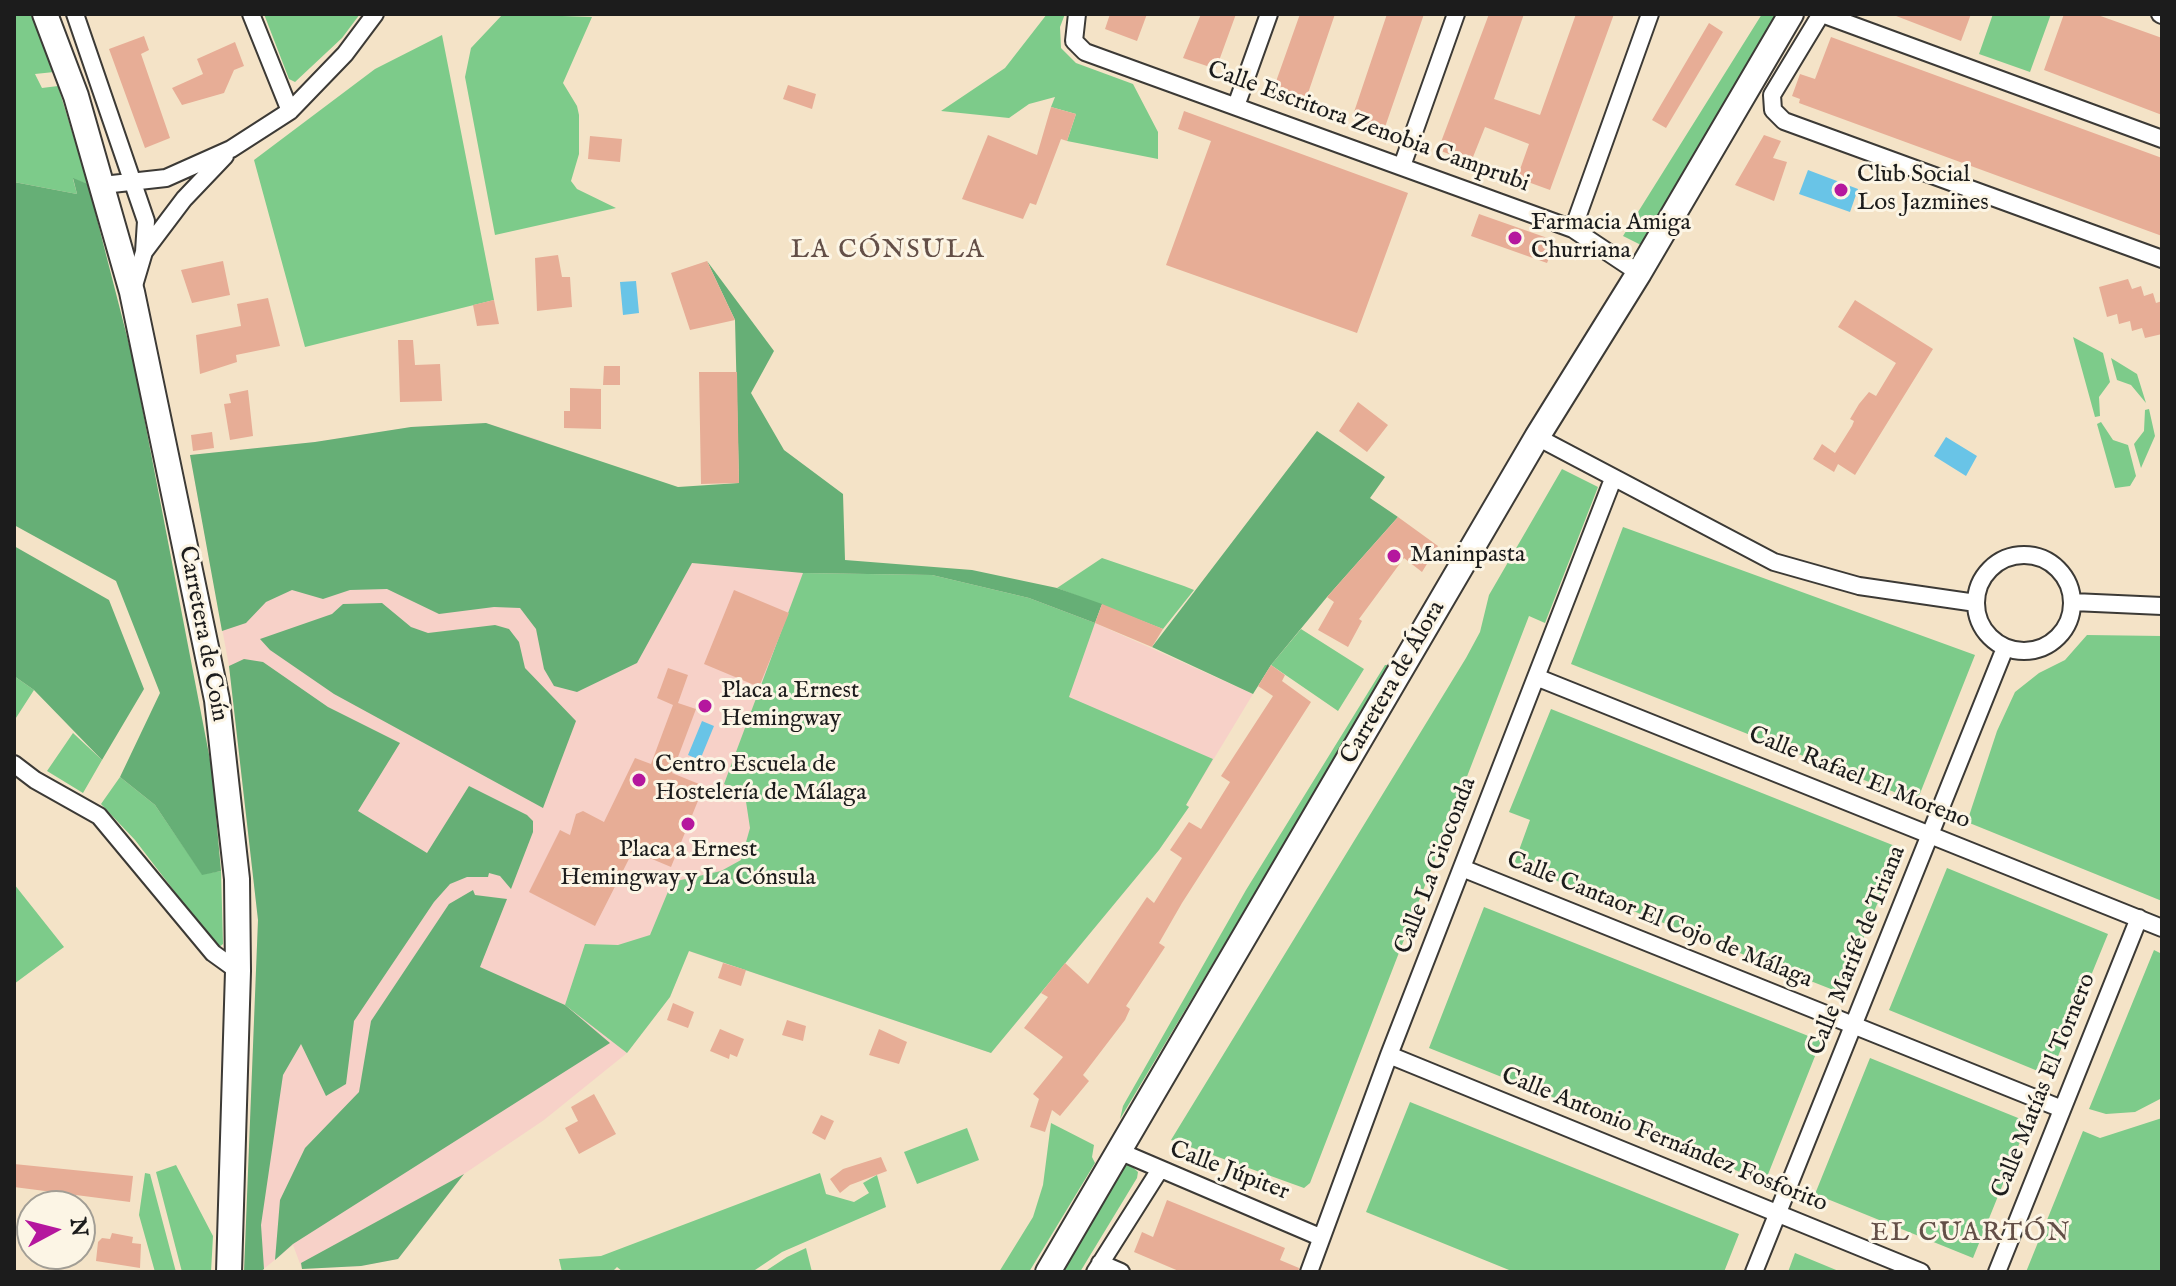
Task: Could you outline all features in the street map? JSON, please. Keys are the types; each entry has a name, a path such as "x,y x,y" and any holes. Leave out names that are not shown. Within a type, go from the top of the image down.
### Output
{"main road":[{"name":"Carretera de Coín","path":"45,14 76,96 132,292 217,700 237,879 238,971 229,1272"},
{"name":"Carretera de Álora","path":"1048,1272 1537,437 1639,273 1791,14"}],"street":[{"path":"75,14 146,221 144,252 132,292"},
{"path":"251,14 290,111"},
{"path":"103,185 134,184 166,178 231,149 290,111 345,54 375,14"},
{"name":"Calle Escritora Zenobia Camprubi","path":"1077,14 1074,41 1085,52 1573,229 1639,273"},
{"path":"1236,106 1269,14"},
{"path":"1402,166 1456,14"},
{"path":"1573,229 1650,14"},
{"path":"2162,139 1822,14 1772,95 1773,110 1784,121 2162,259"},
{"path":"144,252 184,199 231,149"},
{"path":"1537,437 1774,562 1859,586 1976,603"},
{"name":"Calle La Gioconda","path":"1309,1272 1389,1055 1613,479"},
{"path":"2015,555 2032,555 2054,566 2070,585 2073,602 2064,633 2052,644 2021,652 2005,648 1984,630 1976,603 1979,587 1987,572 1999,561 2015,555"},
{"path":"2073,602 2162,606"},
{"name":"Calle Marifé de Triana","path":"1754,1272 2005,648"},
{"name":"Calle Rafael El Moreno","path":"1536,677 2162,928"},
{"path":"14,764 35,780 99,816 213,953 238,971"},
{"name":"Calle Cantaor El Cojo de Málaga","path":"1462,868 2062,1109"},
{"name":"Calle Matías El Tornero","path":"1997,1272 2139,918"},
{"name":"Calle Antonio Fernández Fosforito","path":"1389,1055 1921,1272"},
{"name":"Calle Júpiter","path":"1121,1152 1159,1171 1303,1227 1320,1237"},
{"path":"1121,1272 1098,1268 1159,1171"}],"shaded area":[{"path":"486,423 543,441 692,563 1029,598 1095,623 1253,694 1186,805 1189,807 1159,850 991,1053 688,951 670,997 627,1053 544,1120 464,1174 398,1259 361,1266 302,1269 293,1245 260,1272 244,1272 258,920 229,666 190,455 315,442 411,427"}],"green space":[{"path":"14,14 31,14 54,72 35,74 42,88 58,86 88,184 73,179 77,194 14,182"},
{"path":"264,14 360,14 342,38 295,82 289,79"},
{"path":"503,14 592,17 563,83 579,115 579,154 571,181 577,189 616,208 495,235 465,77 471,48"},
{"path":"1047,14 1065,14 1060,27 1061,48 1076,63 1133,84 1158,132 1158,159 1067,141 1076,114 1051,107 1055,97 1029,104 1009,118 941,111 1005,68"},
{"path":"1762,14 1776,14 1641,245 1623,236"},
{"path":"1993,14 2051,14 2030,72 1979,54"},
{"path":"442,35 494,300 305,347 254,160 375,69"},
{"path":"73,178 88,184 133,360 212,770 221,871 202,875 155,805 120,777 160,693 116,581 14,525 14,182 77,194"},
{"path":"707,261 774,351 751,393 784,450 843,494 845,560 972,570 1057,588 1102,604 1095,623 1029,598 932,575 803,573 692,563 637,663 577,692 554,686 544,669 536,629 520,608 494,607 439,614 387,589 350,590 323,599 292,590 266,602 246,623 222,631 190,455 315,442 411,427 486,423 678,487 739,483 735,320"},
{"path":"2073,337 2103,353 2110,382 2099,397 2100,416 2095,417"},
{"path":"2111,358 2137,374 2146,403 2131,385 2117,380"},
{"path":"2149,409 2155,436 2141,468 2134,444 2144,431 2145,410"},
{"path":"2101,422 2113,440 2128,445 2136,476 2130,486 2115,488 2097,424"},
{"path":"1317,431 1385,477 1370,498 1398,517 1271,665 1253,694 1152,647"},
{"path":"1562,469 1598,487 1545,623 1529,616 1310,1183 1304,1188 1171,1140 1466,658 1480,632 1489,595"},
{"path":"1623,527 1975,655 1917,801 1571,664"},
{"path":"14,546 109,600 144,689 102,760 34,690 14,676"},
{"path":"1102,558 1194,590 1163,629 1057,588"},
{"path":"803,573 932,575 1029,598 1095,623 1069,697 1213,759 1186,805 1189,807 1159,850 991,1053 689,951 670,997 627,1053 565,1005 585,944 618,945 650,935 672,882 721,871 741,860 750,828 745,795 724,784"},
{"path":"382,603 411,627 428,633 495,625 509,629 519,642 525,668 576,721 543,808 334,694 270,650 260,639 332,614 343,604"},
{"path":"1301,629 1364,669 1338,711 1271,665"},
{"path":"2087,635 2162,636 2162,901 1967,822 1997,731 2015,692 2039,673 2065,660"},
{"path":"244,659 263,662 328,707 400,743 358,811 427,853 469,786 533,821 533,832 511,889 500,876 489,873 488,877 467,877 450,884 434,902 354,1021 346,1084 326,1096 301,1044 283,1075 261,1225 264,1269 260,1272 244,1272 258,920 229,666"},
{"path":"1385,665 1391,665 1120,1119 1123,1106 1246,890"},
{"path":"14,676 34,690 14,721"},
{"path":"1551,709 1900,848 1841,993 1514,864 1530,820 1509,812"},
{"path":"73,733 102,760 83,793 47,771"},
{"path":"120,777 155,805 202,874 221,871 223,944 218,948 135,840 101,804"},
{"path":"1947,868 2108,934 2050,1076 1889,1010"},
{"path":"14,884 64,947 14,984"},
{"path":"473,890 475,895 507,899 480,967 565,1005 610,1043 293,1244 275,1260 280,1200 305,1148 359,1092 371,1021 449,904"},
{"path":"1484,907 1821,1041 1765,1182 1429,1048"},
{"path":"2154,950 2162,954 2162,1098 2135,1112 2106,1114 2089,1109"},
{"path":"1870,1058 2028,1122 1973,1258 1815,1194"},
{"path":"1410,1102 1739,1234 1724,1272 1514,1272 1366,1212"},
{"path":"2162,1118 2162,1272 2026,1272 2083,1131 2100,1138"},
{"path":"1051,1123 1094,1145 1092,1157 1095,1163 1029,1272 999,1272 1033,1217 1043,1185"},
{"path":"967,1128 979,1160 917,1184 904,1152"},
{"path":"1129,1164 1138,1172 1137,1178 1080,1272 1060,1272 1122,1167"},
{"path":"176,1165 213,1236 211,1272 182,1272 156,1172"},
{"path":"145,1173 150,1174 176,1272 155,1272 139,1215"},
{"path":"820,1173 826,1194 854,1202 869,1193 863,1183 877,1175 886,1207 782,1252 752,1272 623,1272 617,1267 612,1272 562,1272 559,1259 601,1256"},
{"path":"464,1174 398,1259 361,1266 302,1269 301,1263"},
{"path":"806,1248 812,1272 764,1272 787,1257"},
{"path":"1795,1253 1841,1272 1788,1272"}],"water":[{"path":"1808,170 1858,189 1850,212 1799,194"},
{"path":"636,281 639,313 623,315 620,282"},
{"path":"1946,437 1977,456 1966,476 1934,456"},
{"path":"702,721 714,726 700,760 688,755"}],"building":[{"path":"1110,14 1147,14 1137,41 1105,29"},
{"path":"1201,14 1236,14 1216,69 1183,58"},
{"path":"1300,14 1335,14 1305,102 1273,90"},
{"path":"1387,14 1424,14 1384,130 1352,118"},
{"path":"1489,14 1524,14 1494,99 1540,115 1576,14 1614,14 1550,190 1517,178 1529,144 1485,127 1471,162 1438,150"},
{"path":"1891,14 1971,14 1961,41"},
{"path":"2064,14 2095,14 2162,38 2162,115 2044,70"},
{"path":"1709,23 1723,32 1666,128 1652,120"},
{"path":"144,36 149,50 141,54 170,138 145,148 109,49"},
{"path":"1831,37 2162,158 2162,236 1799,103 1800,99 1792,96 1800,74 1815,79"},
{"path":"235,42 244,66 234,70 224,93 182,105 172,88 203,74 197,59"},
{"path":"788,85 816,94 812,109 783,99"},
{"path":"1051,107 1076,114 1067,141 1061,139 1036,205 1030,203 1023,219 962,199 988,135 1037,155"},
{"path":"1184,111 1408,193 1357,333 1166,265 1211,141 1178,129"},
{"path":"1764,135 1781,141 1773,158 1787,162 1774,201 1735,185"},
{"path":"590,136 622,139 620,162 588,159"},
{"path":"1479,214 1556,241 1547,263 1471,236"},
{"path":"558,255 562,277 570,277 572,307 537,311 535,258"},
{"path":"223,261 230,295 192,303 181,270"},
{"path":"707,261 735,320 690,330 671,273"},
{"path":"2128,279 2132,289 2141,286 2144,296 2153,293 2156,303 2162,301 2162,334 2145,338 2142,328 2132,331 2130,321 2119,324 2117,314 2107,317 2099,287"},
{"path":"268,298 280,346 236,355 237,362 200,374 196,335 241,326 237,304"},
{"path":"494,300 499,324 477,326 473,305"},
{"path":"1855,300 1933,349 1855,475 1838,464 1834,472 1813,459 1822,444 1835,453 1852,426 1854,421 1850,419 1859,404 1869,392 1876,396 1896,363 1838,327"},
{"path":"398,340 413,340 415,365 440,364 442,401 400,402"},
{"path":"604,366 620,366 620,385 603,385"},
{"path":"699,372 737,372 739,483 701,484"},
{"path":"570,388 601,389 601,429 564,428 564,411 570,411"},
{"path":"248,390 253,436 230,440 224,404 231,403 229,394"},
{"path":"1358,402 1388,425 1367,452 1339,431"},
{"path":"212,432 214,448 193,451 191,435"},
{"path":"1398,517 1438,546 1422,572 1404,558 1359,619 1362,621 1348,647 1318,630 1334,602 1327,597"},
{"path":"734,590 789,613 759,687 704,664"},
{"path":"1102,604 1163,629 1152,647 1095,623"},
{"path":"1271,665 1285,675 1282,681 1311,702 1182,903 1159,943 1165,947 1126,1006 1130,1009 1125,1020 1083,1075 1089,1081 1060,1116 1052,1110 1045,1132 1030,1127 1039,1099 1033,1094 1063,1057 1024,1028 1048,997 1041,993 1065,963 1088,984 1147,897 1154,903 1182,858 1170,850 1189,822 1201,829 1230,782 1221,776 1273,696 1258,686"},
{"path":"668,668 688,675 678,703 696,709 672,773 704,786 671,867 633,851 595,926 529,892 560,830 570,835 576,814 583,811 604,822 635,758 651,764 673,705 657,698"},
{"path":"723,963 746,970 741,986 718,978"},
{"path":"673,1003 694,1012 688,1028 667,1020"},
{"path":"787,1020 806,1026 803,1041 782,1035"},
{"path":"720,1029 744,1039 737,1057 730,1054 729,1059 710,1051"},
{"path":"879,1029 907,1042 899,1064 869,1055"},
{"path":"594,1094 616,1134 579,1154 565,1128 578,1121 571,1107"},
{"path":"821,1115 834,1121 825,1140 812,1133"},
{"path":"881,1157 887,1171 850,1185 840,1193 830,1179 843,1169"},
{"path":"14,1164 133,1176 130,1202 96,1198 96,1190 14,1187"},
{"path":"1167,1200 1285,1248 1280,1260 1299,1268 1298,1272 1181,1272 1134,1252 1142,1232 1153,1237"},
{"path":"112,1233 133,1237 132,1243 141,1244 140,1268 96,1261 98,1242 102,1238 110,1239"}],"place":[{"name":"Club Social Los Jazmines","path":"1841,190"},
{"name":"Farmacia Amiga Churriana","path":"1515,238"},
{"name":"Maninpasta","path":"1394,556"},
{"name":"Placa a Ernest Hemingway","path":"705,706"},
{"name":"Centro Escuela de Hostelería de Málaga","path":"639,780"},
{"name":"Placa a Ernest Hemingway y La Cónsula","path":"688,824"}],"district":[{"name":"LA CÓNSULA","path":"888,252"},
{"name":"EL CUARTÓN","path":"1971,1235"}]}
